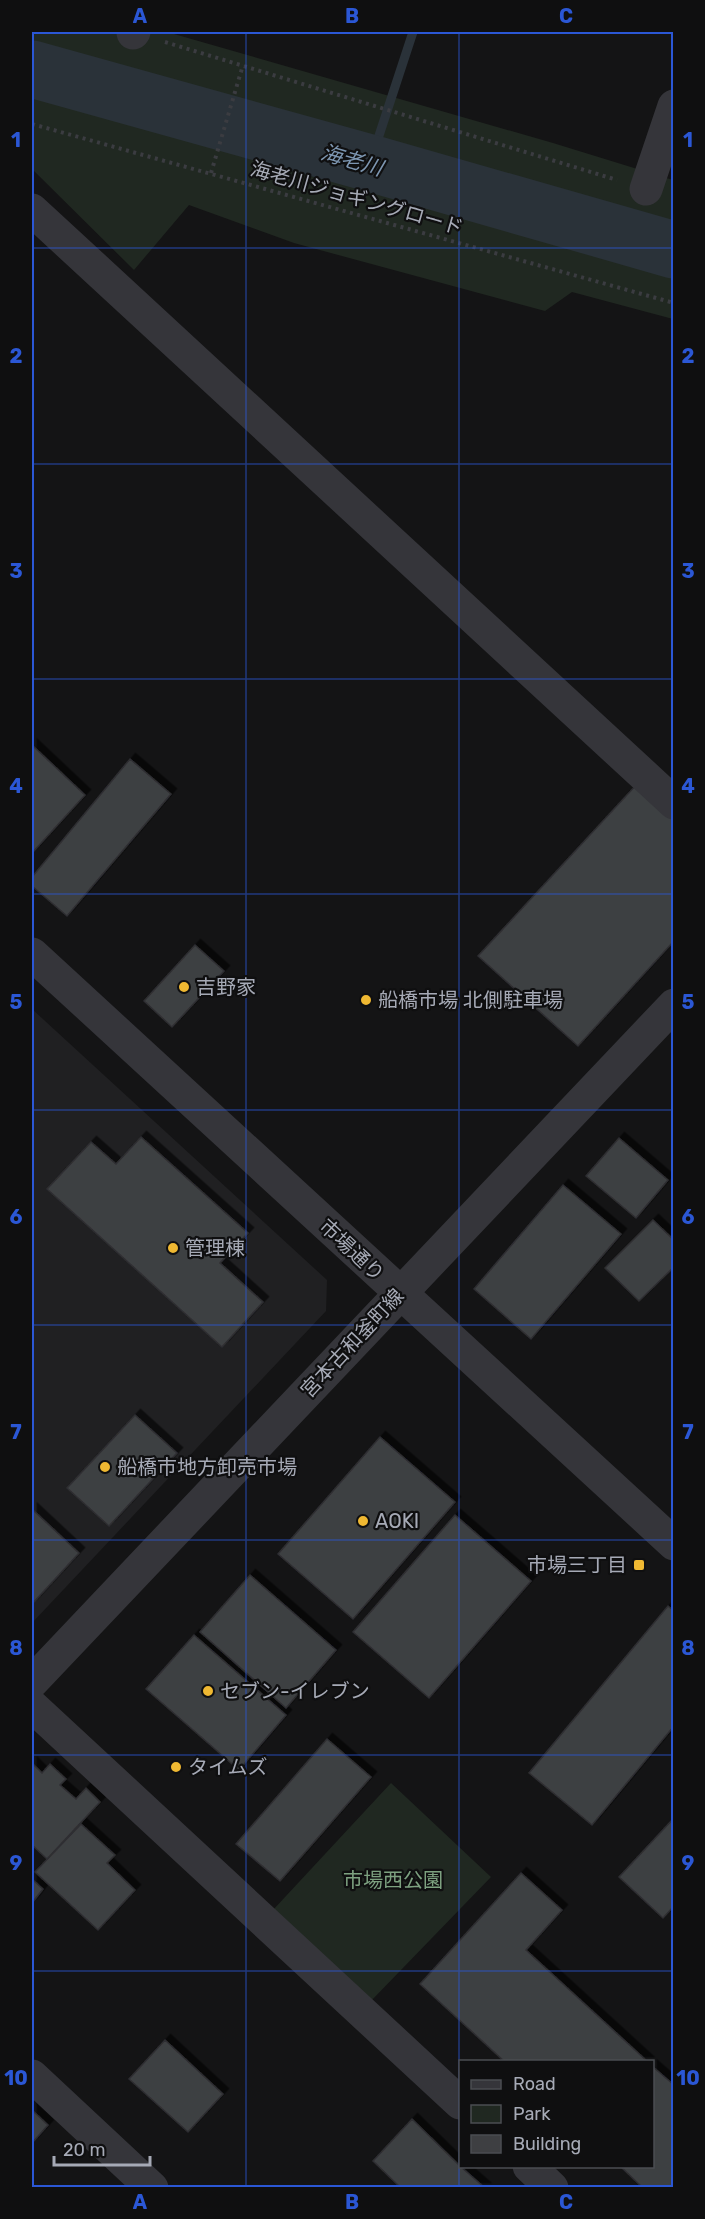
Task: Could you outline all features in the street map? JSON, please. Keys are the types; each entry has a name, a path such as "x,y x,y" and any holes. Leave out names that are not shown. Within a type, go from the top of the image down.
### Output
{"street":[{"path":"646,189 674,106"},
{"path":"32,210 674,803"},
{"name":"市場通り","path":"32,954 674,1544"},
{"name":"宮本古和釜町線","path":"32,1682 674,1005"},
{"path":"32,1706 459,2102"},
{"path":"32,2076 152,2187"},
{"path":"531,2168 552,2187"}],"path":[{"path":"134,32 646,189"},
{"path":"211,173 243,65"},
{"name":"海老川ジョギングロード","path":"32,124 674,303"}],"shaded area":[{"name":"船橋市地方卸売市場","path":"32,1009 327,1280 326,1311 32,1623"}],"green space":[{"path":"32,32 167,32 553,143 673,180 673,319 572,292 545,311 294,243 189,205 134,270 32,169"},
{"name":"市場西公園","path":"391,1783 491,1877 370,2002 273,1910"}],"building":[{"path":"32,745 85,795 32,853"},
{"path":"130,759 171,794 67,916 32,886 32,877"},
{"path":"638,783 674,814 674,941 578,1046 478,956"},
{"path":"195,945 224,971 172,1027 144,1001"},
{"name":"管理棟","path":"141,1137 248,1233 220,1263 263,1302 222,1347 47,1189 91,1142 116,1164"},
{"path":"619,1138 668,1180 636,1218 586,1176"},
{"path":"563,1185 621,1234 531,1339 474,1289"},
{"path":"653,1220 674,1240 674,1267 639,1301 605,1268"},
{"path":"135,1415 177,1453 109,1526 67,1488"},
{"path":"380,1437 455,1502 353,1619 278,1554"},
{"path":"32,1509 79,1553 32,1604"},
{"path":"455,1515 531,1581 429,1698 353,1632"},
{"path":"250,1575 336,1650 286,1708 200,1632"},
{"path":"668,1606 674,1611 674,1726 592,1825 529,1773"},
{"path":"194,1635 286,1715 239,1770 146,1689"},
{"path":"327,1739 371,1777 280,1881 236,1844"},
{"path":"32,1763 42,1773 50,1764 66,1779 60,1785 76,1799 86,1788 100,1802 47,1859 32,1845"},
{"path":"674,1818 674,1906 663,1918 619,1877"},
{"path":"81,1824 115,1855 107,1863 135,1890 98,1930 35,1872"},
{"path":"521,1873 562,1910 526,1950 646,2060 503,2060 420,1984"},
{"path":"32,1879 43,1889 32,1903"},
{"path":"165,2040 223,2094 188,2132 129,2079"},
{"path":"654,2068 674,2085 674,2188 643,2188 622,2168 654,2168"},
{"path":"32,2110 48,2125 32,2143"},
{"path":"412,2119 459,2165 459,2168 462,2168 485,2188 401,2188 373,2161"}],"waterway":[{"path":"370,163 413,32"},
{"name":"海老川","path":"32,69 674,250"}],"place":[{"name":"吉野家","path":"184,987"},
{"name":"船橋市場 北側駐車場","path":"366,1000"},
{"name":"管理棟","path":"173,1248"},
{"name":"船橋市地方卸売市場","path":"105,1467"},
{"name":"AOKI","path":"363,1521"},
{"name":"市場三丁目","path":"639,1565"},
{"name":"セブン-イレブン","path":"208,1691"},
{"name":"タイムズ","path":"176,1767"}]}
